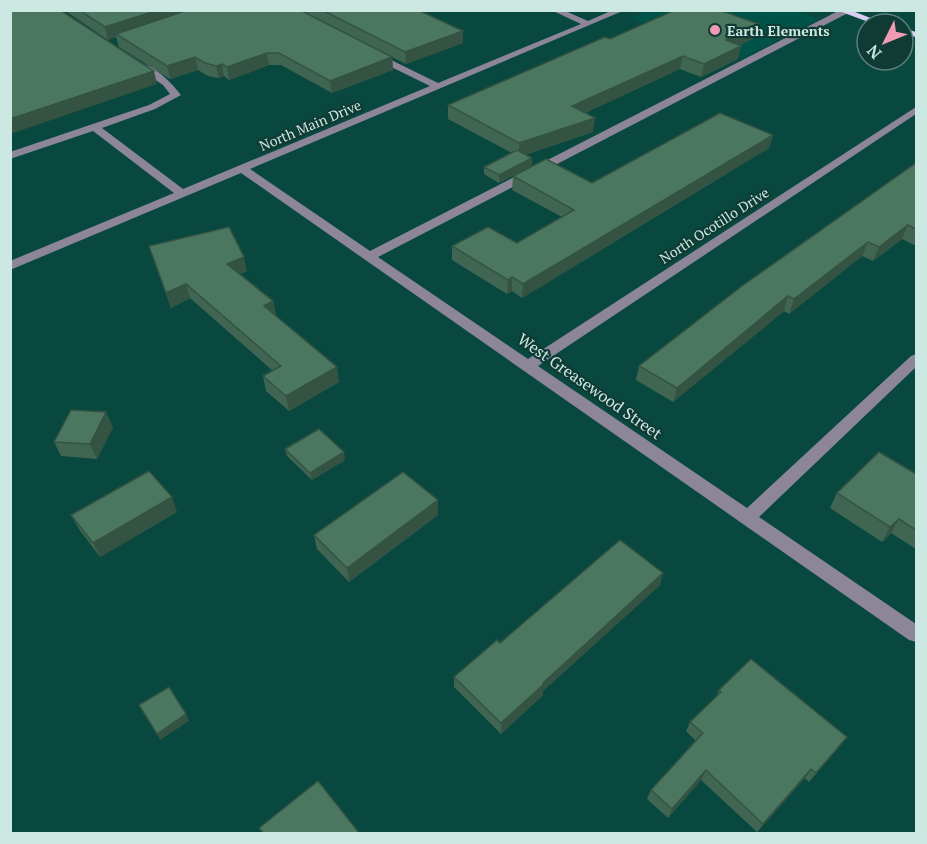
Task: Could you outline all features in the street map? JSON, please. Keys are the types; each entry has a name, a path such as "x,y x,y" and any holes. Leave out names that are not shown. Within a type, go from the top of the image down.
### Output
{"street":[{"path":"555,10 589,24"},
{"name":"North Main Drive","path":"10,266 621,10"},
{"path":"370,256 842,11"},
{"path":"360,47 440,87"},
{"path":"10,156 152,107 176,95 166,83 126,58"},
{"name":"North Ocotillo Drive","path":"529,365 916,110"},
{"path":"94,127 182,194"},
{"name":"West Greasewood Street","path":"243,169 916,634"},
{"path":"748,517 916,359"}],"shaded area":[{"path":"649,10 792,10 819,19 741,59 631,18"}],"building":[{"path":"10,10 60,10 154,71 10,119"},
{"path":"79,10 158,10 105,27"},
{"path":"188,10 300,10 392,57 330,81 279,53 267,53 227,67 222,64 216,66 205,63 195,57 167,66 116,34"},
{"path":"322,10 418,10 463,31 405,52"},
{"path":"675,10 719,10 759,24 726,40 741,46 704,64 683,56 572,106 595,118 519,143 448,105 605,37 610,39"},
{"path":"720,113 773,135 523,284 512,277 508,280 452,246 488,227 517,243 574,210 513,176 546,159 592,183"},
{"path":"517,150 532,158 499,175 484,167"},
{"path":"916,163 916,229 908,225 879,247 868,242 794,299 788,296 677,388 639,366 742,286"},
{"path":"229,227 244,257 227,264 273,301 264,306 337,367 286,396 263,376 281,366 186,284 166,293 149,246"},
{"path":"71,410 106,412 90,444 54,442"},
{"path":"319,429 344,452 310,473 285,449"},
{"path":"879,452 916,474 916,530 899,519 890,527 837,493"},
{"path":"149,471 172,497 93,543 71,515"},
{"path":"403,472 438,500 347,568 314,535"},
{"path":"620,540 663,573 501,723 454,677 497,640 500,643"},
{"path":"751,659 847,737 816,773 811,769 763,824 706,770 672,809 651,790 703,733 690,722"},
{"path":"169,687 186,714 157,734 139,705"},
{"path":"318,781 360,834 264,834 259,828"}],"place":[{"name":"Earth Elements","path":"715,30"}]}
